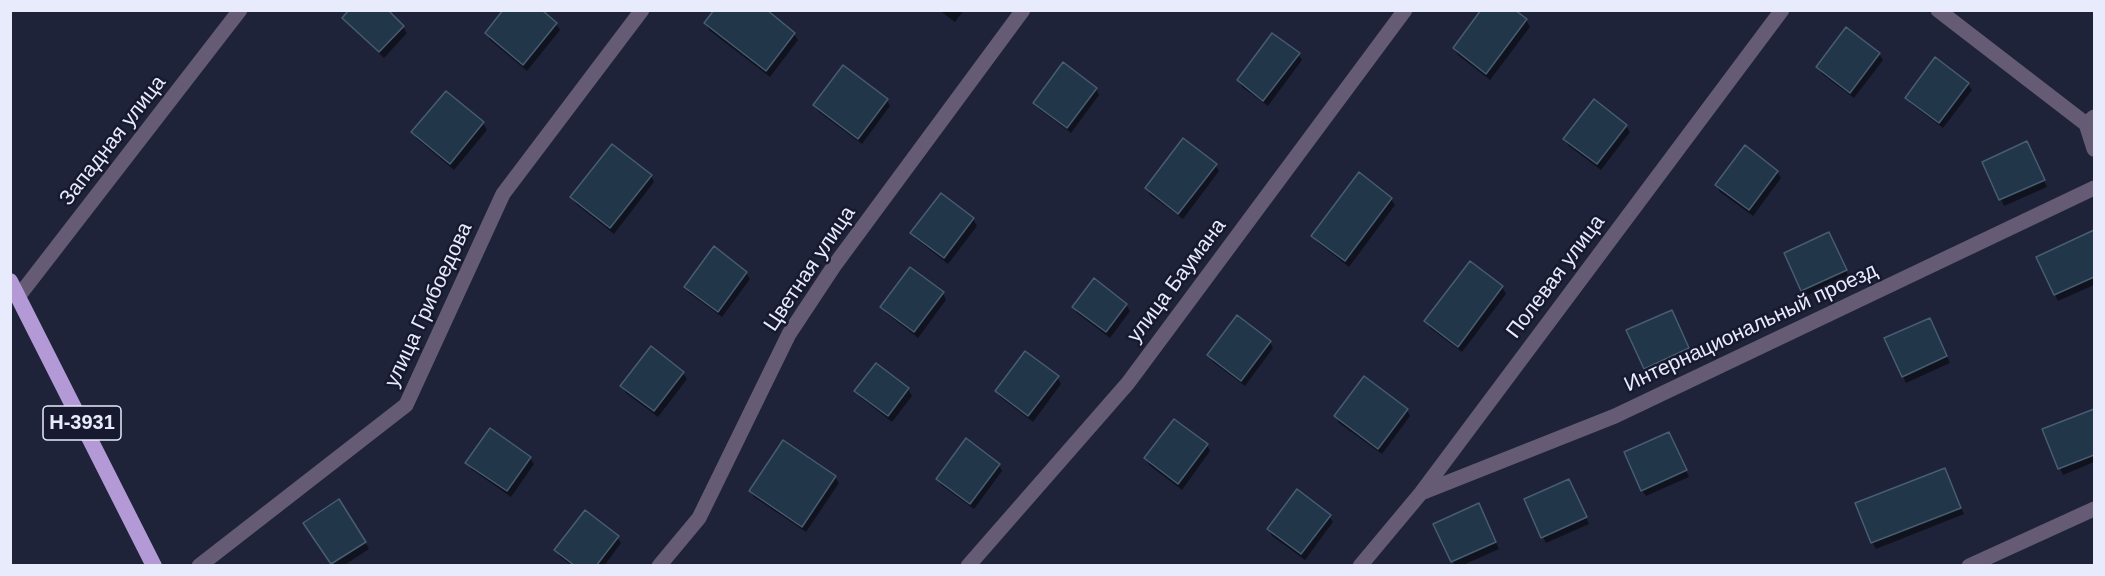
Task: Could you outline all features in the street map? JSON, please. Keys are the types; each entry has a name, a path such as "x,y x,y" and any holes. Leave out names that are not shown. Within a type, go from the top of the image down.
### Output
{"highway":[{"name":"Н-3931","path":"10,281 154,566"}],"street":[{"name":"Западная улица","path":"18,297 240,10"},
{"name":"улица Грибоедова","path":"200,566 406,405 503,194 642,10"},
{"name":"Цветная улица","path":"659,566 699,518 789,334 834,266 1023,10"},
{"name":"улица Баумана","path":"968,566 1128,383 1405,10"},
{"name":"Полевая улица","path":"1360,566 1421,493 1782,10"},
{"path":"1938,10 2090,121 2094,149"},
{"name":"Интернациональный проезд","path":"1421,493 1615,416 2094,188"},
{"path":"1969,566 2094,509"}],"building":[{"path":"349,10 388,10 404,26 379,52 342,18"},
{"path":"503,10 542,10 557,23 523,65 485,33"},
{"path":"714,10 767,10 795,33 766,71 704,23"},
{"path":"1481,10 1515,10 1527,19 1486,74 1453,48"},
{"path":"1846,27 1880,53 1850,93 1816,67"},
{"path":"1272,33 1300,53 1263,101 1237,80"},
{"path":"1935,57 1969,83 1939,123 1905,98"},
{"path":"1063,62 1097,88 1067,128 1033,103"},
{"path":"843,65 888,99 858,139 813,105"},
{"path":"446,91 484,122 450,164 411,132"},
{"path":"1594,99 1627,125 1597,164 1563,139"},
{"path":"1183,138 1217,164 1178,214 1145,188"},
{"path":"2027,141 2045,180 1999,200 1982,162"},
{"path":"612,144 652,175 610,228 570,197"},
{"path":"1745,145 1778,171 1749,210 1715,185"},
{"path":"1359,172 1392,198 1345,261 1311,236"},
{"path":"941,193 974,218 944,258 910,233"},
{"path":"2094,230 2094,277 2054,295 2036,257"},
{"path":"1829,232 1847,270 1801,291 1784,253"},
{"path":"714,246 747,272 718,312 684,287"},
{"path":"1470,261 1503,286 1458,347 1424,321"},
{"path":"910,267 944,292 914,332 880,307"},
{"path":"1094,278 1127,304 1106,332 1072,307"},
{"path":"1672,310 1689,348 1644,369 1626,330"},
{"path":"1237,315 1271,341 1241,381 1207,355"},
{"path":"1930,318 1947,356 1902,377 1884,338"},
{"path":"651,346 684,372 654,411 620,386"},
{"path":"1025,351 1059,376 1028,416 995,391"},
{"path":"876,363 909,388 888,416 854,391"},
{"path":"1364,376 1408,409 1378,449 1334,416"},
{"path":"2094,409 2094,455 2058,469 2042,429"},
{"path":"1174,419 1208,444 1178,484 1144,458"},
{"path":"490,428 531,457 507,491 465,463"},
{"path":"1669,432 1687,470 1641,491 1624,452"},
{"path":"966,438 1000,464 970,504 936,479"},
{"path":"783,440 836,476 802,527 749,491"},
{"path":"1945,468 1961,508 1871,543 1855,503"},
{"path":"1569,479 1587,517 1541,538 1524,499"},
{"path":"1297,489 1331,515 1301,554 1267,529"},
{"path":"339,499 366,542 331,564 303,523"},
{"path":"1479,503 1496,542 1451,562 1433,524"},
{"path":"585,510 619,536 596,566 575,566 554,550"}]}
